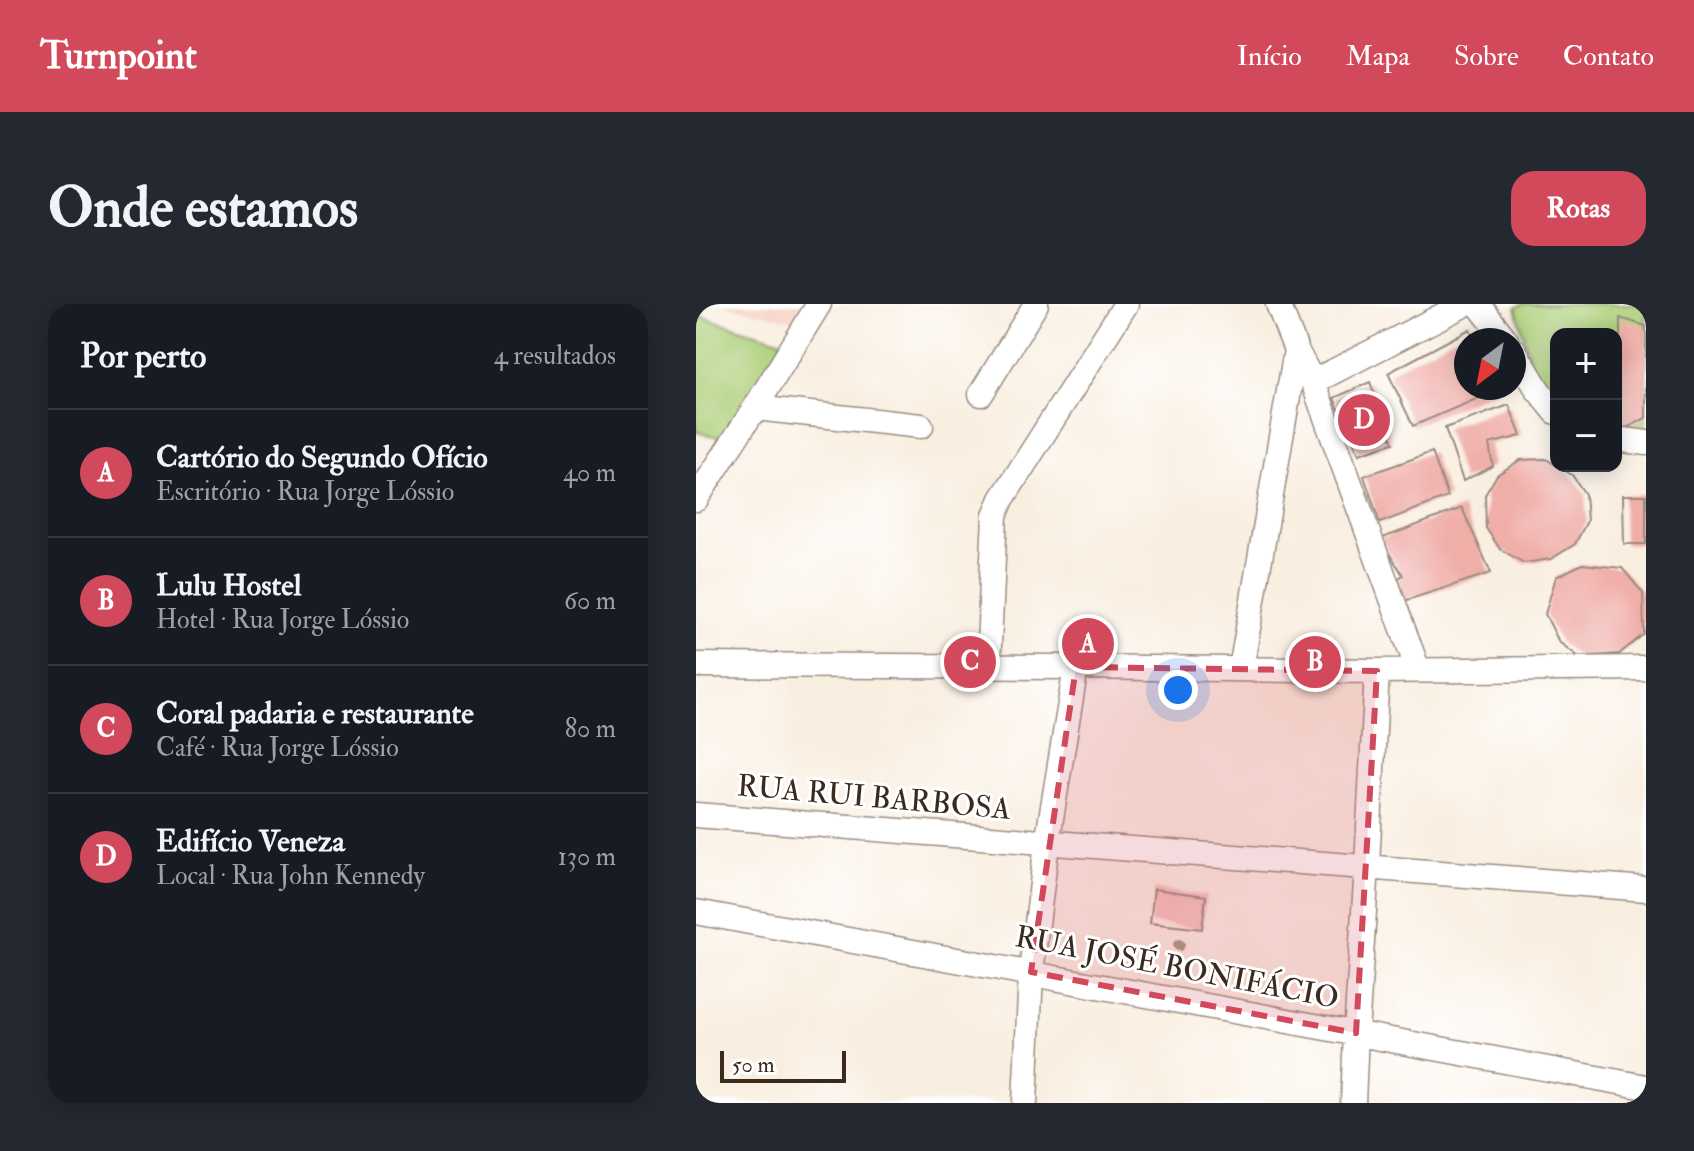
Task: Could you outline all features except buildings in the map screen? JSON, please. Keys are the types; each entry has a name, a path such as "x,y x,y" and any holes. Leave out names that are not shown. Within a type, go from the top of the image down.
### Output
{"street":[{"path":"696,499 819,304"},
{"path":"981,394 1036,304"},
{"path":"988,667 995,515 1002,499 1126,304"},
{"path":"1278,304 1296,350 1313,382 1418,670"},
{"path":"1313,382 1465,304"},
{"path":"1478,304 1497,328"},
{"path":"1241,669 1296,350"},
{"path":"1526,370 1550,405"},
{"path":"755,408 921,426"},
{"path":"1622,440 1646,443"},
{"path":"696,665 1377,671 1646,668"},
{"path":"1025,1103 1031,972 1047,843 1076,667"},
{"path":"1353,1103 1377,671"},
{"name":"RUA RUI BARBOSA","path":"696,815 1646,889"},
{"name":"RUA JOSÉ BONIFÁCIO","path":"696,912 1646,1087"}],"highlighted area":[{"path":"1076,667 1377,671 1356,1033 1031,972"}],"shaded area":[{"path":"720,304 809,304 798,322"}],"green space":[{"path":"1524,304 1646,304 1646,433 1622,431 1622,328 1550,328 1550,390 1533,372 1526,345 1526,328 1521,328 1516,307"},
{"path":"696,315 783,341 723,438 696,432"}],"place":[{"name":"Edifício Veneza","path":"1364,420"},
{"name":"Cartório do Segundo Ofício","path":"1088,644"},
{"name":"Coral padaria e restaurante","path":"970,662"},
{"name":"Lulu Hostel","path":"1315,662"}]}
